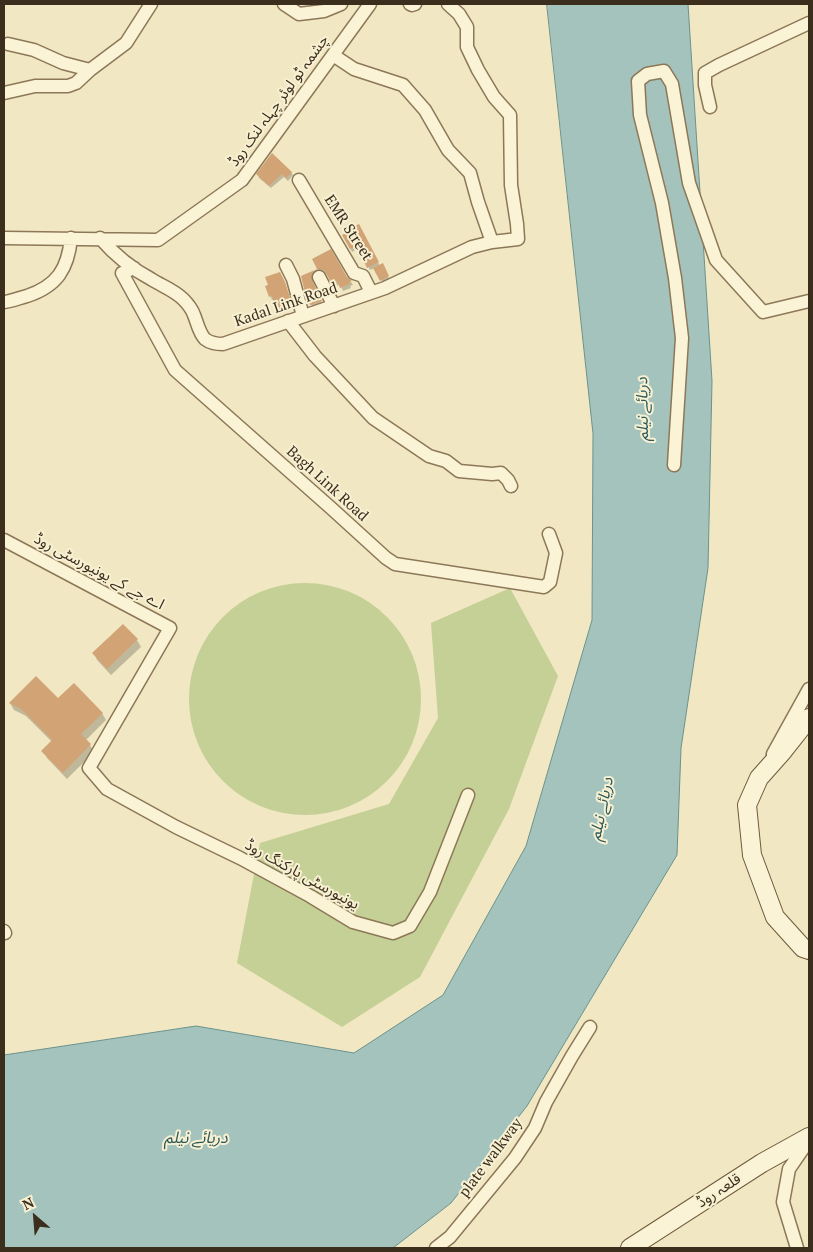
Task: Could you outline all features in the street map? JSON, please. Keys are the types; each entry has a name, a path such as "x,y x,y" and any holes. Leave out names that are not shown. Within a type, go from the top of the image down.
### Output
{"street":[{"path":"4,93 35,86 68,86 76,83 126,43 151,4"},
{"path":"284,4 299,14 324,11 341,4"},
{"name":"چشمہ ٹو لوئر چہلہ لنک روڈ","path":"4,238 158,240 242,180 370,4"},
{"path":"410,4 415,4"},
{"name":"Kadal Link Road","path":"100,238 108,248 134,268 150,279 171,289 184,300 193,313 205,339 213,343 223,344 384,288 472,247 518,239 518,224 510,186 510,115 494,97 467,47 468,27 459,14 448,4"},
{"path":"710,107 705,85 705,73 809,23"},
{"path":"8,44 34,50 64,63 90,70"},
{"path":"333,55 354,69 403,85 425,110 448,150 470,173 492,242"},
{"path":"674,464 682,338 675,278 662,204 640,115 638,81 647,74 664,71 672,84 689,183 716,260 763,312 809,302"},
{"name":"EMR Street","path":"299,180 335,244 354,273 363,276 371,292"},
{"path":"4,302 37,293 59,277 70,250 71,238"},
{"path":"286,265 293,279 303,316"},
{"name":"Bagh Link Road","path":"134,268 122,273 175,370 395,564 544,587 550,582 556,553 549,534"},
{"path":"319,277 334,306"},
{"path":"288,322 315,356 373,418 429,456 446,462 460,471 501,473 511,486"},
{"name":"اے جے کے یونیورسٹی روڈ","path":"4,540 170,628 90,768"},
{"path":"809,689 759,778 747,805 752,855 775,918 803,948 809,950"},
{"path":"759,778 809,718"},
{"name":"یونیورسٹی پارکنگ روڈ","path":"90,768 107,789 115,794 310,896 353,922 393,933 410,926 430,892 468,795"},
{"name":"plate walkway","path":"436,1248 450,1237 515,1158 535,1128 546,1102 590,1026"},
{"path":"797,1248 783,1202 789,1169 809,1138"},
{"name":"قلعہ روڈ","path":"630,1248 762,1163 809,1138"}],"green space":[{"path":"294,583 316,583 339,588 360,596 379,609 395,625 408,644 416,665 421,688 419,722 408,754 395,773 379,789 360,802 339,810 316,815 294,815 271,810 250,802 231,789 215,773 202,754 194,733 189,710 189,688 194,665 202,644 215,625 231,609 250,596 271,588"},
{"path":"510,588 558,676 509,809 420,977 342,1027 237,963 260,843 389,804 438,718 431,623"}],"water":[{"name":"دریائے نیلم","path":"547,4 688,4 712,381 708,568 681,748 677,855 527,1106 451,1203 393,1248 4,1248 4,1055 196,1026 354,1053 443,995 526,846 592,620 593,434"}],"building":[{"path":"272,153 292,172 286,178 282,174 269,186 256,174"},
{"path":"359,224 379,262 367,268 356,246 350,249 342,235 347,232 346,230"},
{"path":"331,249 347,277 352,281 349,282 350,284 340,288 337,281 332,284 324,270 315,270 312,273 312,280 322,301 310,305 301,276 317,269 312,259"},
{"path":"383,263 389,276 380,281 373,268"},
{"path":"280,272 290,298 287,299 290,306 276,310 272,296 269,297 265,286 268,285 265,277"},
{"path":"123,624 138,639 107,669 92,653"},
{"path":"36,676 58,698 74,683 103,713 81,734 91,744 63,773 41,751 52,740 21,709 9,703"}]}
